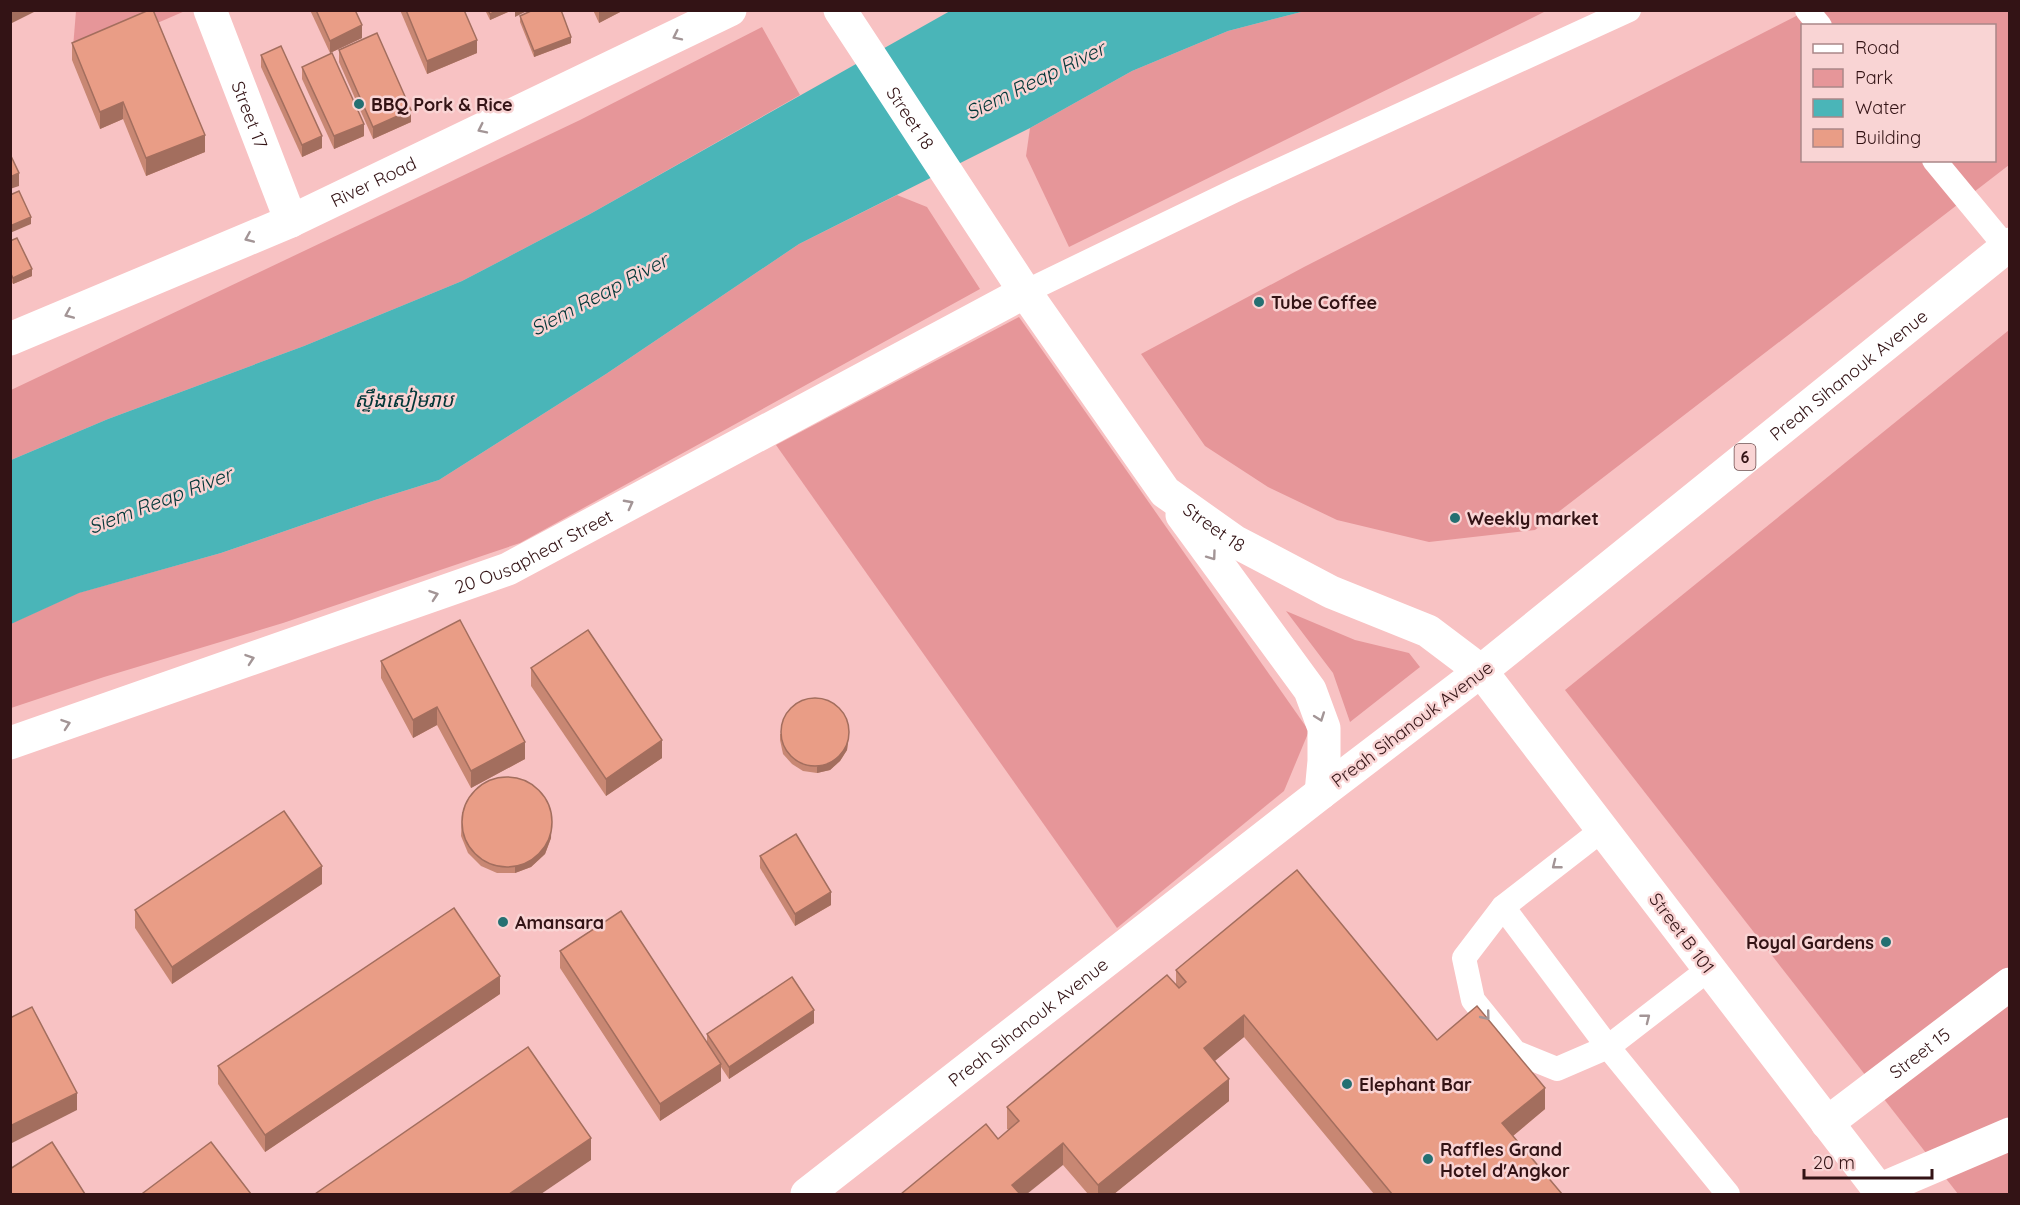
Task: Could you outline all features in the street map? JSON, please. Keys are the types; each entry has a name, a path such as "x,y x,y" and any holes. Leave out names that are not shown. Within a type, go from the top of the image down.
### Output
{"street":[{"name":"Street 17","path":"210,10 291,221"},
{"name":"River Road","path":"10,339 291,221 730,10"},
{"name":"Street 18","path":"847,22 1025,292 1165,492 1234,541 1331,592 1428,631 1481,671"},
{"name":"Preah Sihanouk Avenue","path":"807,1194 1481,671 2008,245"},
{"name":"20 Ousaphear Street","path":"10,743 508,569 1025,292"},
{"path":"1165,492 1310,690 1324,728 1321,793"},
{"name":"Street B 101","path":"1481,671 1881,1192"},
{"name":"Street 15","path":"1827,1123 2010,984"},
{"path":"1881,1192 2010,1134"}],"lane":[{"path":"1025,292 1236,190 1629,10"},
{"path":"1807,10 1818,24"},
{"path":"1936,162 2008,245"},
{"path":"1602,830 1503,907 1464,958 1473,1000 1515,1052 1557,1069 1608,1047 1709,969"},
{"path":"1503,907 1608,1047 1728,1194"}],"green space":[{"path":"76,11 185,11 72,60"},
{"path":"1305,11 1546,11 1069,247 1026,156 1030,128 1132,71 1228,31"},
{"path":"1806,11 2009,11 2009,165 1535,530 1429,542 1337,520 1268,487 1205,446 1141,354 1304,267"},
{"path":"762,27 800,95 590,214 462,281 304,346 108,419 11,460 11,390 580,120"},
{"path":"897,195 927,207 980,289 520,543 283,623 104,677 11,708 10,624 78,593 221,553 439,480 606,374 799,244"},
{"path":"1019,317 1309,731 1284,791 1117,928 776,445"},
{"name":"Royal Gardens","path":"2009,330 2009,1194 1958,1194 1565,690"},
{"path":"1286,611 1355,640 1409,653 1420,667 1350,722 1333,673"}],"water":[{"name":"ស្ទឹងសៀមរាប","path":"950,11 1305,11 1228,31 1132,71 1030,128 799,244 606,374 439,480 221,553 79,593 11,624 11,460 108,419 304,346 462,281 590,214"}],"building":[{"path":"153,10 205,135 146,158 123,102 100,112 72,43"},
{"path":"316,10 355,10 362,25 330,41"},
{"path":"406,10 464,10 477,40 427,61"},
{"path":"533,10 561,10 571,37 534,51 520,16"},
{"path":"377,33 411,110 373,127 339,50"},
{"path":"281,46 322,136 302,145 261,55"},
{"path":"332,53 364,124 334,136 302,67"},
{"path":"10,154 19,173 10,177"},
{"path":"19,191 31,217 10,226 10,195"},
{"path":"17,238 32,269 13,278 10,272 10,241"},
{"path":"460,620 525,742 471,771 437,707 413,720 381,661"},
{"path":"588,630 662,740 606,779 531,668"},
{"path":"822,698 834,704 843,713 849,725 847,745 839,756 822,766 808,766 791,756 783,745 781,725 791,708 802,700"},
{"path":"507,777 524,780 539,790 549,805 552,822 549,839 539,854 524,864 507,867 490,864 475,854 465,839 462,822 465,805 475,790 490,780"},
{"path":"284,811 322,866 172,967 135,910"},
{"path":"796,834 831,892 795,914 760,856"},
{"path":"1297,870 1437,1040 1477,1006 1545,1088 1502,1123 1562,1194 1392,1194 1244,1015 1204,1048 1229,1079 1098,1185 1063,1143 1012,1185 1020,1194 901,1194 986,1124 998,1139 1019,1121 1007,1107 1167,975 1179,988 1186,982 1176,970"},
{"path":"454,908 500,976 265,1135 218,1066"},
{"path":"621,911 721,1064 660,1104 560,951"},
{"path":"792,977 814,1010 729,1067 707,1034"},
{"path":"32,1007 77,1093 10,1126 10,1018"},
{"path":"528,1047 591,1138 509,1194 315,1194"},
{"path":"52,1142 85,1194 10,1194 10,1169"},
{"path":"211,1142 251,1194 143,1193"}],"place":[{"name":"BBQ Pork & Rice","path":"359,104"},
{"name":"Tube Coffee","path":"1259,302"},
{"name":"Weekly market","path":"1455,518"},
{"name":"Amansara","path":"503,922"},
{"name":"Royal Gardens","path":"1886,942"},
{"name":"Elephant Bar","path":"1347,1084"},
{"name":"Raffles Grand Hotel d'Angkor","path":"1428,1159"}],"water label":[{"name":"Siem Reap River","path":"1035,80"},
{"name":"Siem Reap River","path":"599,294"},
{"name":"Siem Reap River","path":"160,500"}]}
